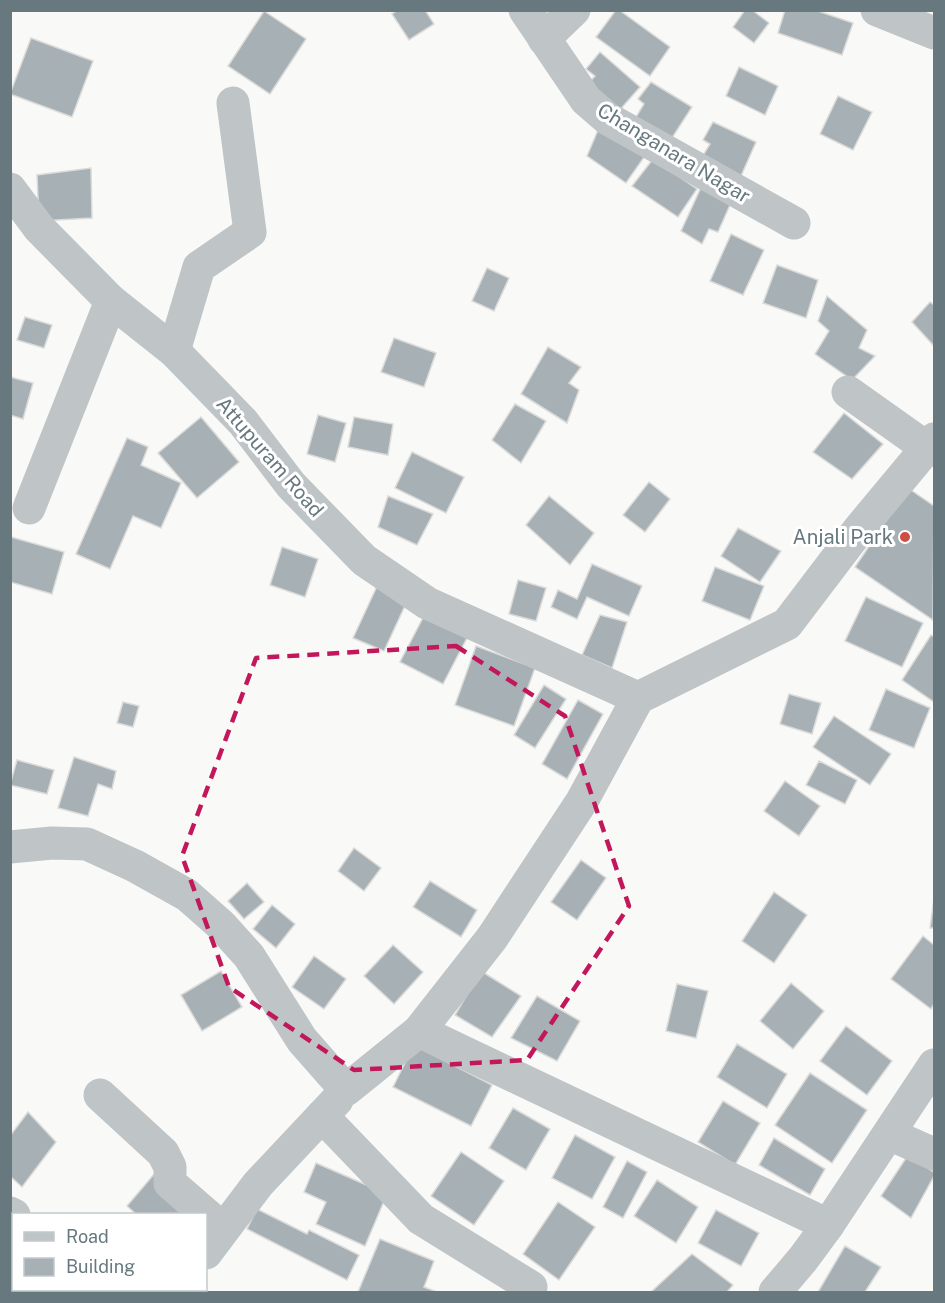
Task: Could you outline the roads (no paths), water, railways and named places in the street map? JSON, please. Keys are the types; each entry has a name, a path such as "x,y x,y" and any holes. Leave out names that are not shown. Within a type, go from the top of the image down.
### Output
{"street":[{"name":"Changanara Nagar","path":"525,10 586,100 608,119 794,223"},
{"path":"544,39 574,10"},
{"path":"876,10 934,33"},
{"path":"174,351 199,267 250,232 233,103"},
{"name":"Attupuram Road","path":"10,189 39,228 111,301 174,351 243,422 291,485 364,560 427,603 638,698"},
{"path":"29,508 111,301"},
{"path":"214,1241 258,1184 346,1090 419,1031 492,938 582,801 638,698 787,624 860,528 931,443 848,392"},
{"path":"10,847 52,843 87,844 135,866 187,895 221,924 249,957 302,1040 346,1090"},
{"path":"419,1031 828,1225"},
{"path":"775,1293 828,1225 934,1065"},
{"path":"100,1095 164,1153 170,1167 170,1183 193,1213"},
{"path":"322,1116 421,1219 531,1287"},
{"path":"889,1134 934,1154"}],"place":[{"name":"Anjali Park","path":"905,537"}]}
